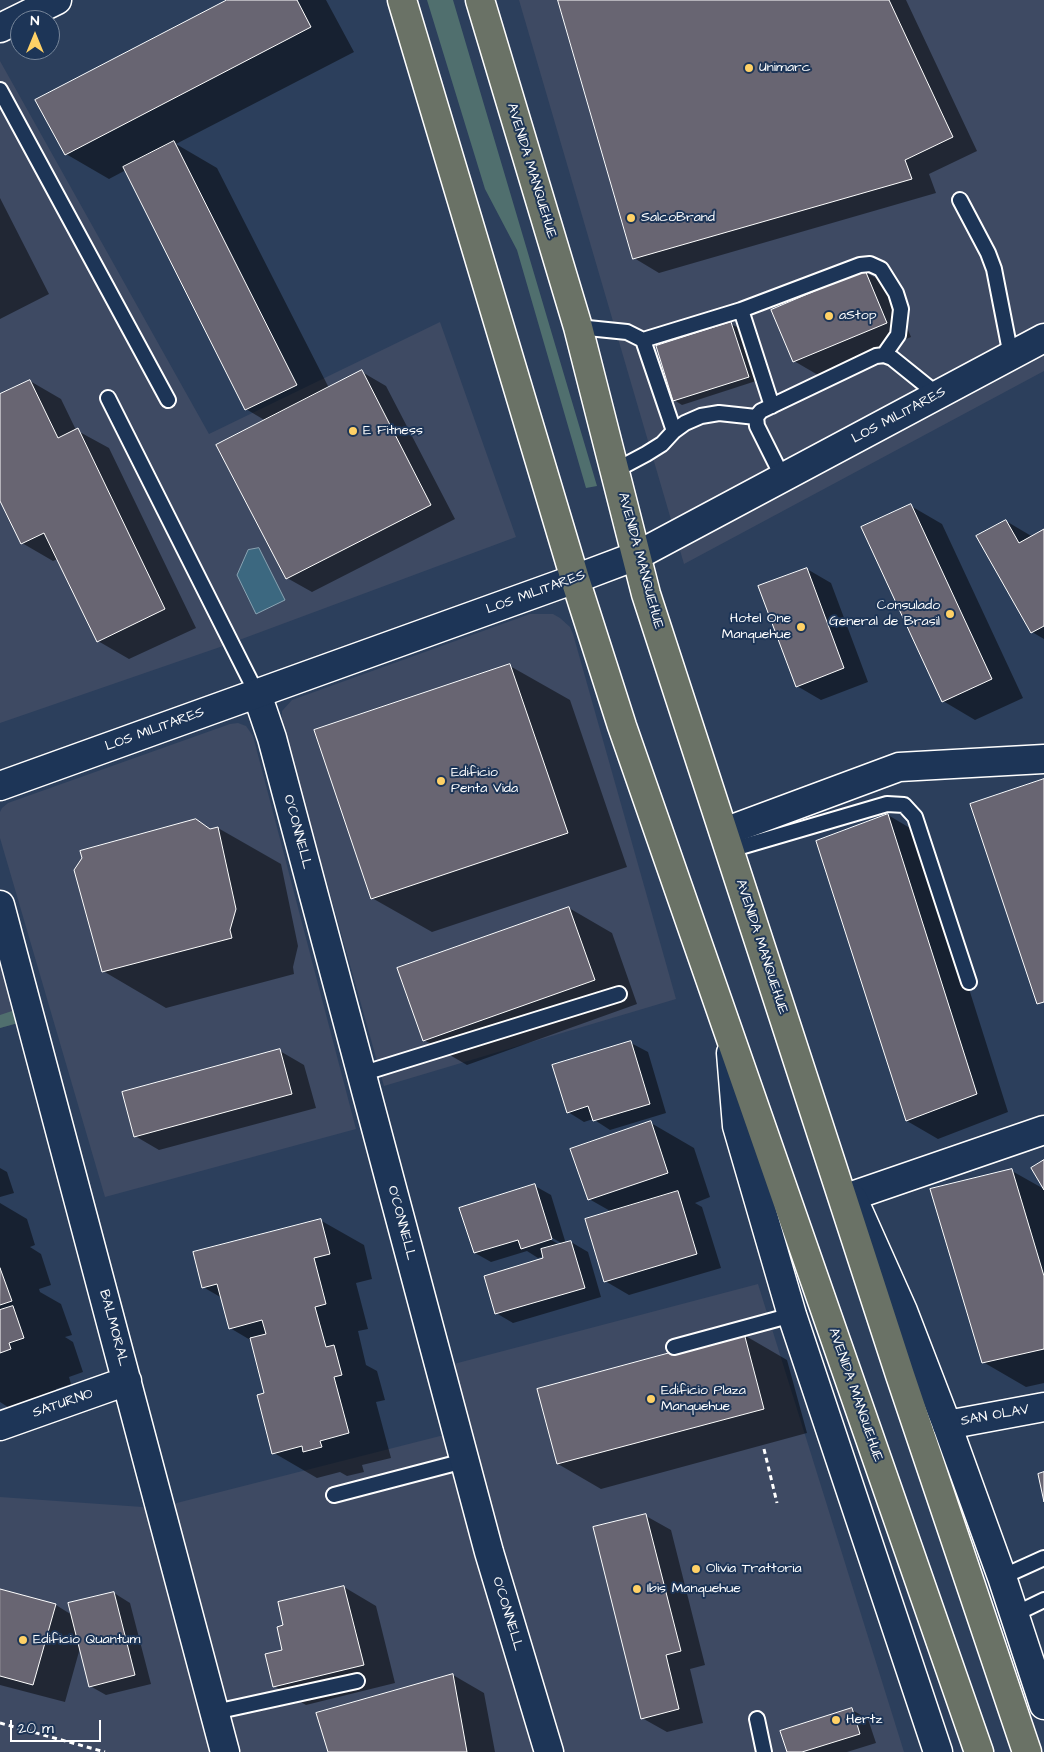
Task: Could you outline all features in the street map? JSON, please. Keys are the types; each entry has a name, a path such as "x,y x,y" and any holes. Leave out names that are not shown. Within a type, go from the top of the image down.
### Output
{"main road":[{"name":"AVENIDA MANQUEHUE","path":"402,0 575,579 622,726 980,1752"},
{"name":"AVENIDA MANQUEHUE","path":"480,0 578,327 616,470 646,594 900,1375 1027,1752"}],"street":[{"path":"0,28 29,6 57,0"},
{"name":"LOS MILITARES","path":"2,779 257,694 636,556 1044,338"},
{"name":"O'CONNELL","path":"257,694 272,738 464,1462 548,1752"},
{"path":"727,841 899,767 1044,759"},
{"name":"BALMORAL","path":"0,905 215,1712 224,1752"},
{"name":"AVENIDA MANQUEHUE","path":"730,1039 736,1126 792,1315 938,1752"},
{"name":"AVENIDA MANQUEHUE","path":"816,1117 903,1311 1002,1577 1044,1705"},
{"path":"852,1196 1044,1130"},
{"name":"SATURNO","path":"0,1426 127,1381"},
{"name":"SAN OLAV","path":"947,1425 1044,1407"}],"lane":[{"path":"0,90 168,400"},
{"path":"960,200 988,253 994,269 1011,356"},
{"path":"643,340 741,310 860,265 870,264 881,269 896,293 901,309 898,335 884,356"},
{"path":"741,310 772,406"},
{"path":"578,327 628,332 643,340 674,430"},
{"path":"756,417 762,411 876,356 892,358 938,395"},
{"path":"108,398 257,694"},
{"path":"616,470 662,444 674,430 701,416 719,413 756,417"},
{"path":"756,417 757,426 783,478"},
{"path":"727,841 887,804 904,805 915,817 968,982"},
{"path":"361,1074 620,994"},
{"path":"674,1347 792,1315"},
{"path":"334,1495 464,1462"},
{"path":"1002,1577 1044,1558"},
{"path":"1015,1614 1044,1600"},
{"path":"215,1712 357,1681"},
{"path":"757,1719 764,1752"}],"path":[{"path":"764,1449 777,1503"},
{"path":"0,1723 105,1752"}],"shaded area":[{"path":"519,0 1044,0 1044,371 684,564"},
{"path":"0,61 209,434 440,322 516,537 223,646 0,723"},
{"path":"259,548 285,600 256,614 237,575 248,550"},
{"path":"530,614 553,614 570,627 573,634 676,999 384,1086 282,723 282,711 292,700"},
{"path":"238,723 246,726 253,736 356,1129 105,1197 0,838 0,812 8,803 230,724"},
{"path":"0,935 18,1023 0,1028"},
{"path":"758,1284 904,1752 0,1752 0,1497 157,1508 448,1434 431,1370"}],"green space":[{"path":"427,0 453,0 597,486 586,488 517,250 485,189"},
{"path":"15,1010 18,1023 0,1028 0,1015"}],"building":[{"path":"227,0 297,0 311,27 65,155 35,100"},
{"name":"Unimarc","path":"558,0 889,0 953,137 905,160 912,179 633,259"},
{"path":"174,141 297,385 245,410 123,167"},
{"name":"aStop","path":"865,270 887,323 793,362 771,310"},
{"path":"731,322 749,377 673,401 656,346"},
{"path":"362,370 431,505 286,579 216,445"},
{"path":"30,380 58,438 78,428 165,609 97,642 44,533 21,544 0,501 0,394"},
{"path":"911,504 992,679 942,702 861,527"},
{"path":"1006,520 1019,543 1044,529 1044,626 1031,633 976,536"},
{"name":"Hotel One Manquehue","path":"807,568 844,668 796,687 758,586"},
{"name":"Edificio Penta Vida","path":"510,664 568,833 371,899 314,730"},
{"path":"1044,779 1044,1002 1037,1004 970,804"},
{"path":"888,814 977,1094 906,1121 816,841"},
{"path":"196,819 210,829 218,827 236,909 230,930 232,938 102,972 74,870 82,858 80,851"},
{"path":"569,907 595,980 423,1041 397,968"},
{"path":"631,1041 650,1104 593,1121 588,1106 567,1113 552,1065"},
{"path":"280,1049 292,1094 134,1137 122,1092"},
{"path":"651,1121 668,1173 588,1200 570,1149"},
{"path":"1044,1160 1044,1190 1031,1168"},
{"path":"1012,1169 1044,1276 1044,1349 982,1363 930,1189"},
{"path":"535,1184 552,1239 521,1249 518,1240 474,1253 459,1208"},
{"path":"678,1191 697,1254 604,1282 585,1219"},
{"path":"321,1219 330,1254 314,1258 326,1304 315,1307 326,1347 334,1345 342,1375 334,1377 349,1433 320,1441 322,1447 303,1452 302,1446 272,1454 257,1395 264,1393 250,1338 266,1334 262,1320 229,1329 217,1284 202,1288 193,1252"},
{"path":"571,1241 585,1288 495,1314 484,1276 543,1258 541,1249"},
{"path":"0,1268 12,1301 0,1305"},
{"path":"13,1306 24,1338 9,1343 11,1349 0,1353 0,1310"},
{"name":"Edificio Plaza Manquehue","path":"744,1333 764,1409 557,1464 537,1389"},
{"path":"1044,1472 1044,1502 1038,1474"},
{"name":"Ibis Manquehue","path":"646,1514 681,1651 666,1655 679,1709 641,1719 593,1527"},
{"path":"344,1586 364,1665 273,1687 265,1654 282,1650 277,1627 283,1625 278,1602"},
{"name":"Edificio Quantum","path":"0,1589 56,1604 33,1685 0,1676"},
{"path":"114,1592 135,1675 89,1687 68,1603"},
{"path":"453,1674 467,1752 328,1752 316,1713"},
{"name":"Hertz","path":"852,1708 860,1734 802,1752 787,1752 780,1731"}],"place":[{"name":"Unimarc","path":"749,68"},
{"name":"SalcoBrand","path":"631,218"},
{"name":"aStop","path":"829,316"},
{"name":"E Fitness","path":"353,431"},
{"name":"Consulado General de Brasil","path":"950,614"},
{"name":"Hotel One Manquehue","path":"801,627"},
{"name":"Edificio Penta Vida","path":"441,781"},
{"name":"Edificio Plaza Manquehue","path":"651,1399"},
{"name":"Olivia Trattoria","path":"696,1569"},
{"name":"Ibis Manquehue","path":"637,1589"},
{"name":"Edificio Quantum","path":"23,1640"},
{"name":"Hertz","path":"836,1720"}]}
